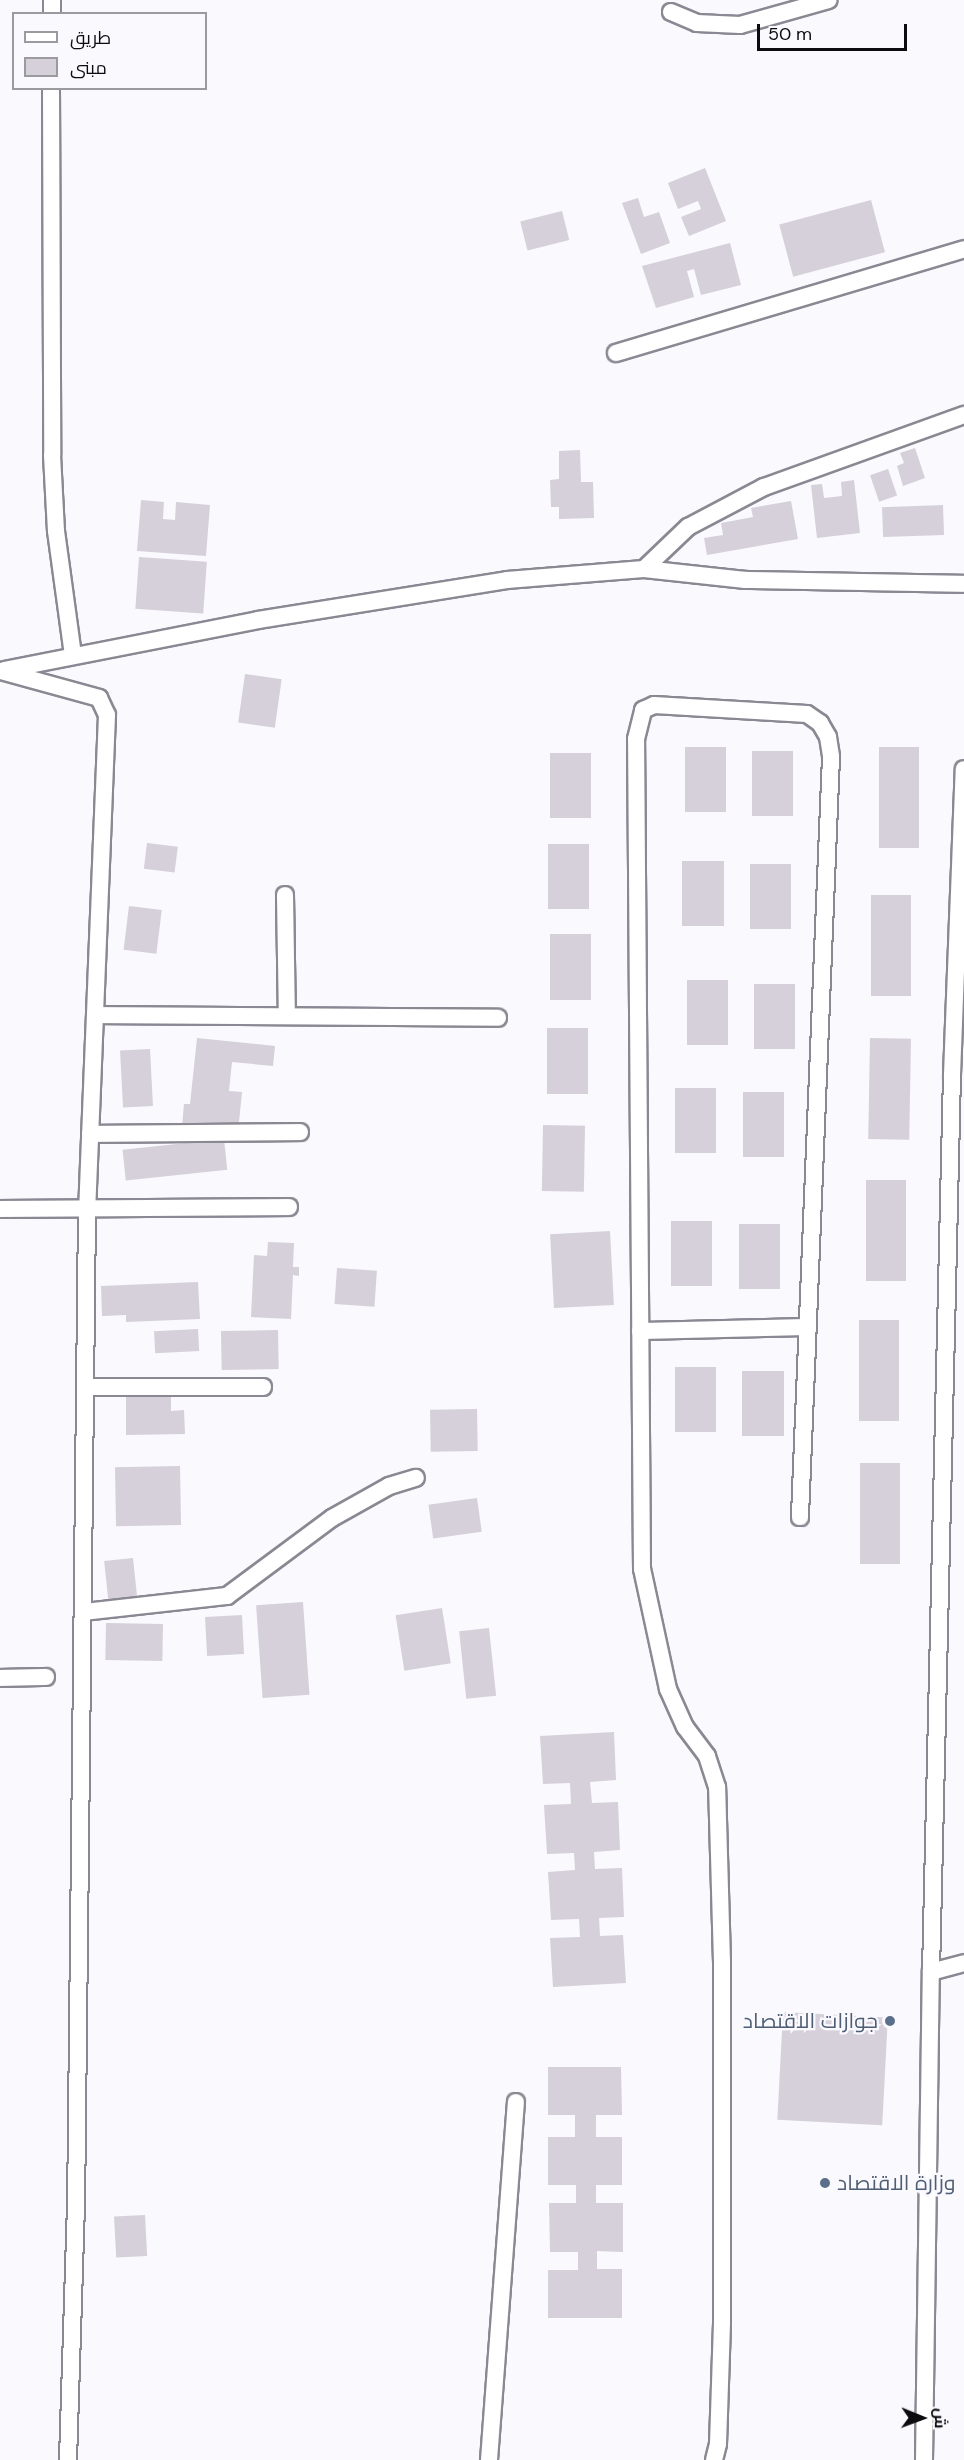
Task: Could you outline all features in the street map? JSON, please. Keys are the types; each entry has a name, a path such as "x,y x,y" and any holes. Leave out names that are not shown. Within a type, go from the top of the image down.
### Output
{"street":[{"path":"671,12 697,23 740,25 829,0"},
{"path":"51,90 52,455 56,531 73,655"},
{"path":"616,353 964,249"},
{"path":"644,569 688,527 764,488 964,415"},
{"path":"0,671 258,620 507,580 644,569 745,580 964,584"},
{"path":"0,671 99,698 106,709 87,1210 84,1612 68,2460"},
{"path":"714,2460 722,2322 722,1962 717,1787 707,1756 685,1727 668,1689 642,1569 636,739 643,710 654,705 807,714 820,723 828,736 831,757 800,1517"},
{"path":"924,2460 931,1972 957,1205 964,769"},
{"path":"285,895 287,1017"},
{"path":"94,1015 498,1018"},
{"path":"90,1134 300,1132"},
{"path":"0,1209 289,1207"},
{"path":"640,1331 808,1327"},
{"path":"87,1387 263,1387"},
{"path":"84,1612 227,1596 332,1518 389,1486 416,1478"},
{"path":"0,1678 46,1677"},
{"path":"931,1972 964,1963"},
{"path":"489,2460 516,2102"}],"building":[{"path":"705,168 726,221 689,236 681,217 701,209 698,201 678,209 668,183"},
{"path":"638,198 644,217 659,212 670,243 641,254 622,203"},
{"path":"871,200 885,252 793,277 779,225"},
{"path":"562,211 569,240 528,251 520,221"},
{"path":"730,243 741,285 701,295 694,269 687,271 694,297 656,308 642,266"},
{"path":"915,448 925,478 903,486 897,466 904,463 900,453"},
{"path":"580,450 581,482 593,482 594,518 559,519 559,507 551,507 550,480 559,479 559,451"},
{"path":"888,469 897,495 879,502 870,475"},
{"path":"854,480 860,533 817,538 811,485 822,484 824,498 842,496 841,482"},
{"path":"141,500 164,502 163,519 175,520 176,502 210,505 206,556 137,551"},
{"path":"791,501 798,539 707,555 704,538 723,535 721,523 753,517 751,508"},
{"path":"943,505 944,535 883,537 882,507"},
{"path":"139,557 207,562 203,614 135,609"},
{"path":"245,674 282,679 275,728 238,723"},
{"path":"685,747 726,747 726,812 685,812"},
{"path":"879,747 919,747 919,848 879,848"},
{"path":"752,751 793,751 793,816 752,816"},
{"path":"550,753 591,753 591,818 550,818"},
{"path":"147,843 178,847 175,873 144,869"},
{"path":"548,844 589,844 589,909 548,909"},
{"path":"682,861 724,861 724,926 682,926"},
{"path":"750,864 791,864 791,929 750,929"},
{"path":"871,895 911,895 911,996 871,996"},
{"path":"129,906 162,910 156,954 124,950"},
{"path":"550,934 591,934 591,1000 550,1000"},
{"path":"687,980 728,980 728,1045 687,1045"},
{"path":"754,984 795,984 795,1049 754,1049"},
{"path":"547,1028 588,1028 588,1094 547,1094"},
{"path":"197,1038 275,1046 273,1066 232,1062 229,1091 242,1092 238,1132 182,1127 184,1104 190,1104"},
{"path":"870,1038 911,1039 909,1140 868,1139"},
{"path":"150,1049 153,1106 123,1107 120,1051"},
{"path":"675,1088 716,1088 716,1153 675,1153"},
{"path":"743,1092 784,1092 784,1157 743,1157"},
{"path":"543,1125 585,1126 584,1192 542,1191"},
{"path":"224,1139 227,1170 126,1180 123,1150"},
{"path":"866,1180 906,1180 906,1281 866,1281"},
{"path":"671,1221 712,1221 712,1286 671,1286"},
{"path":"739,1224 780,1224 780,1289 739,1289"},
{"path":"610,1231 614,1305 554,1308 550,1234"},
{"path":"268,1242 294,1243 293,1267 299,1267 299,1276 293,1275 291,1319 251,1317 254,1255 267,1256"},
{"path":"337,1268 377,1271 374,1307 334,1304"},
{"path":"198,1282 200,1319 126,1322 126,1315 102,1316 101,1286"},
{"path":"859,1320 899,1320 899,1421 859,1421"},
{"path":"198,1329 199,1351 155,1353 154,1331"},
{"path":"278,1330 279,1369 222,1370 221,1331"},
{"path":"675,1367 716,1367 716,1432 675,1432"},
{"path":"742,1371 784,1371 784,1436 742,1436"},
{"path":"171,1395 171,1411 184,1410 185,1434 126,1435 126,1397"},
{"path":"477,1409 478,1451 431,1452 430,1410"},
{"path":"860,1463 900,1463 900,1564 860,1564"},
{"path":"180,1466 181,1525 116,1526 115,1467"},
{"path":"477,1498 482,1532 433,1538 428,1505"},
{"path":"133,1558 137,1597 108,1600 104,1561"},
{"path":"303,1602 309,1695 263,1698 256,1605"},
{"path":"442,1608 451,1663 404,1671 396,1615"},
{"path":"242,1615 244,1654 207,1656 205,1617"},
{"path":"106,1623 163,1624 162,1661 105,1660"},
{"path":"489,1628 496,1696 466,1699 459,1631"},
{"path":"614,1732 616,1780 590,1782 592,1803 618,1802 620,1850 594,1852 595,1869 622,1868 624,1917 599,1918 600,1936 623,1935 626,1983 553,1987 550,1938 580,1937 579,1919 551,1920 548,1872 575,1870 574,1853 547,1854 544,1805 571,1804 570,1783 543,1784 540,1736"},
{"path":"783,2012 888,2017 882,2125 777,2120"},
{"path":"548,2067 621,2067 622,2115 596,2115 596,2137 622,2137 622,2185 596,2185 596,2203 623,2203 623,2252 597,2251 597,2269 622,2269 622,2318 548,2318 548,2270 578,2270 578,2252 550,2252 549,2203 576,2203 576,2185 548,2185 548,2137 575,2137 575,2115 548,2115"},
{"path":"145,2215 147,2256 116,2258 114,2217"}],"place":[{"name":"جوازات الاقتصاد","path":"890,2021"},
{"name":"وزارة الاقتصاد","path":"825,2183"}]}
